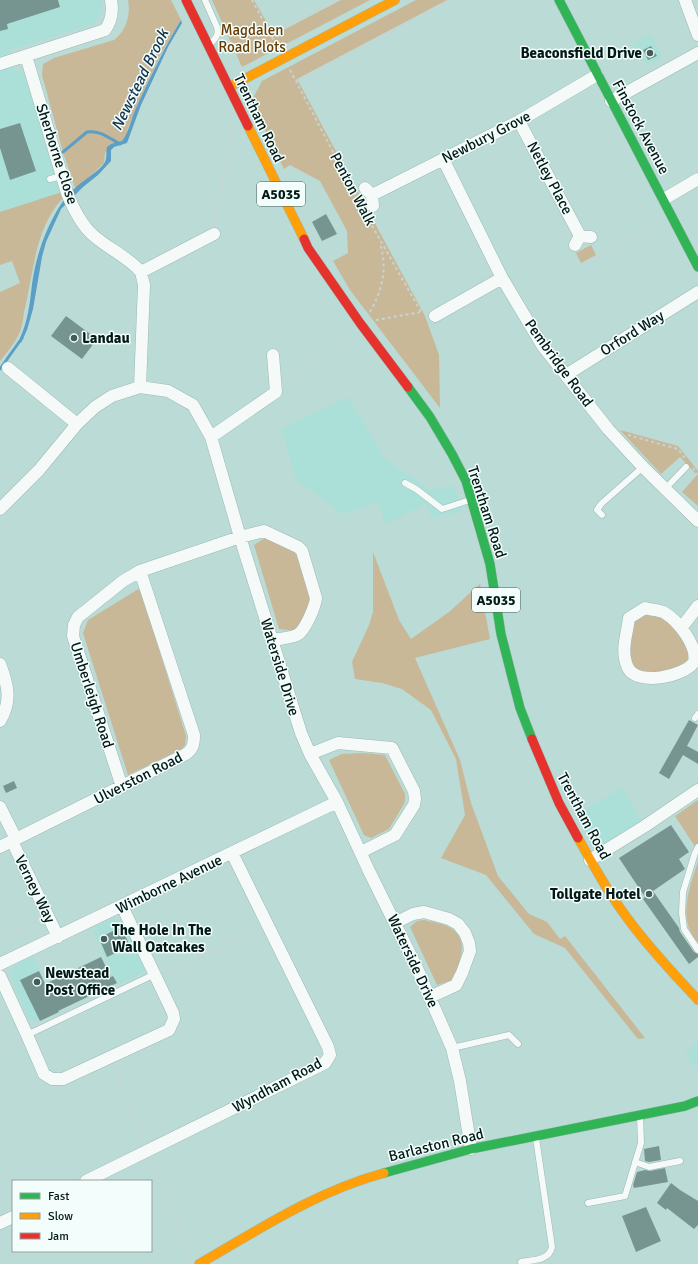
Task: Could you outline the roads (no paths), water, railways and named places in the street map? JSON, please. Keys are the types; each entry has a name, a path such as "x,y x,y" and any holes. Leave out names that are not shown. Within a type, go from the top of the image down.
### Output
{"main road":[{"name":"Trentham Road","path":"186,0 308,248 360,323 430,416 466,481 490,564 501,634 520,708 559,803 590,860 627,918 698,1000"},
{"path":"229,87 395,0"},
{"name":"Finstock Avenue","path":"559,0 597,75 664,199 672,218 698,267"},
{"name":"Barlaston Road","path":"199,1264 304,1204 368,1177 471,1149 639,1116 685,1106 698,1101"}],"street":[{"path":"0,64 105,30 110,24 112,17 111,0"},
{"path":"685,0 698,35"},
{"path":"611,101 698,53"},
{"name":"Sherborne Close","path":"26,56 69,199 76,213 93,235 128,259 141,272"},
{"name":"Newbury Grove","path":"370,196 519,121 597,75"},
{"name":"Netley Place","path":"519,121 582,239"},
{"name":"Pembridge Road","path":"443,159 502,278 542,345 608,429 643,467 698,521"},
{"path":"664,199 698,179"},
{"path":"140,387 144,285 141,272 214,234"},
{"path":"430,317 502,278"},
{"name":"Orford Way","path":"566,374 698,292"},
{"path":"211,437 276,392 273,355"},
{"path":"8,368 77,424"},
{"name":"Waterside Drive","path":"0,509 39,470 77,424 95,407 112,396 140,387 168,391 193,405 211,437 240,538 301,733 310,754 337,802 361,852 430,997 452,1048 460,1081 471,1149"},
{"name":"Umberleigh Road","path":"122,787 73,636 73,630 78,617 124,581 140,571 264,531 298,547 302,551 316,598 315,605 303,630 298,635 272,640"},
{"name":"Ulverston Road","path":"0,847 122,787 192,750 194,735 140,571"},
{"path":"682,627 698,606"},
{"path":"645,608 665,613 682,627 691,639 695,649 696,656 694,663 676,674 646,679 635,676 629,670 623,650 629,618 645,608"},
{"path":"0,664 8,690 6,710 0,721"},
{"path":"310,754 338,743 392,748 396,754 414,791 414,805 395,835 361,852"},
{"path":"590,860 645,826 698,790"},
{"name":"Wimborne Avenue","path":"0,964 337,802"},
{"name":"Verney Way","path":"0,807 58,937"},
{"name":"Wyndham Road","path":"88,1180 326,1063 330,1055 328,1047 232,853"},
{"path":"0,976 44,1074 52,1079 63,1079 169,1030 174,1019 173,1013 122,906"},
{"path":"395,923 413,914 424,912 449,919 458,924 465,932 470,952 456,985 430,997"},
{"path":"0,1223 12,1217"}],"lane":[{"path":"206,2 218,32 217,36 209,45"},
{"path":"50,179 62,176"},
{"path":"602,515 597,510 601,504 643,467"},
{"path":"665,488 688,467"},
{"path":"405,483 416,489 442,509 471,499"},
{"path":"698,847 683,892 682,912 684,929 698,950"},
{"path":"28,1036 156,977"},
{"path":"452,1048 509,1035 518,1044"},
{"path":"588,1203 625,1196 641,1143 639,1116"},
{"path":"521,1262 546,1257 550,1253 552,1244 536,1136"},
{"path":"635,1162 649,1167 680,1161"},
{"path":"546,1257 547,1264"}],"water":[{"path":"181,20 182,23 168,47 141,105 127,143 114,147 111,150 111,161 61,209 46,242 33,309 27,330 21,343 20,338 28,312 36,262 49,226 57,210 67,196 103,165 106,160 107,147 111,144 122,141 152,74"}],"waterway":[{"path":"63,152 87,132 100,133 120,144"},
{"name":"Newstead Brook","path":"0,369 22,338"}],"place":[{"name":"Beaconsfield Drive","path":"650,53"},
{"name":"Landau","path":"74,338"},
{"name":"Tollgate Hotel","path":"649,894"},
{"name":"The Hole In The Wall Oatcakes","path":"104,939"},
{"name":"Newstead Post Office","path":"37,982"}],"park label":[{"name":"Magdalen Road Plots","path":"252,38"}]}
